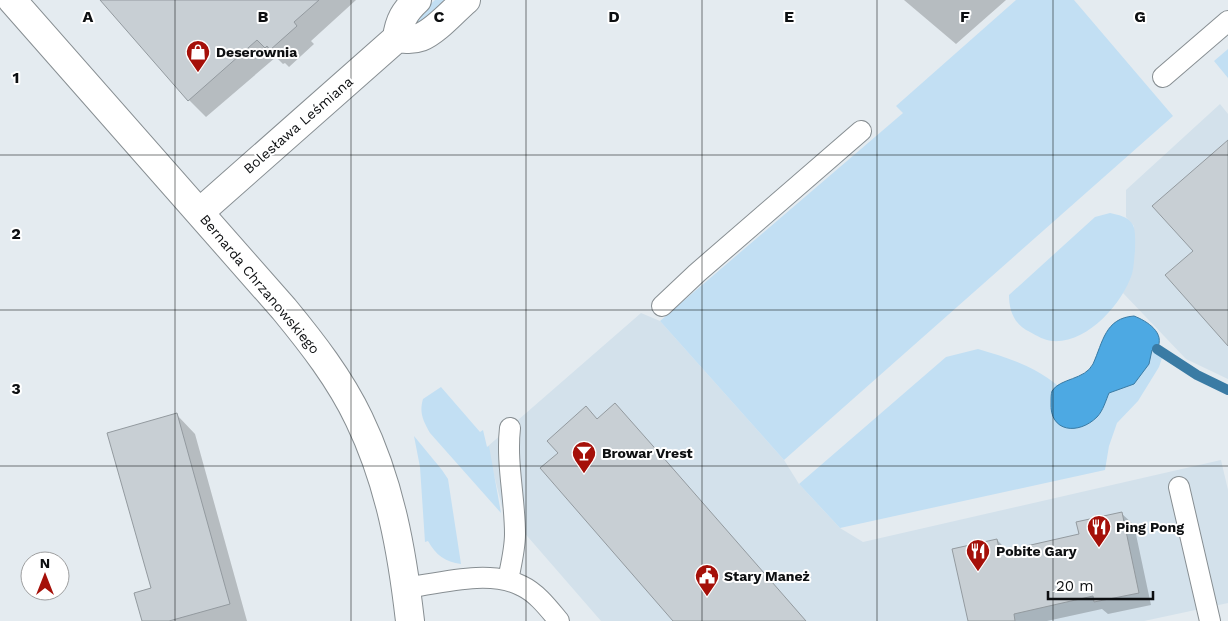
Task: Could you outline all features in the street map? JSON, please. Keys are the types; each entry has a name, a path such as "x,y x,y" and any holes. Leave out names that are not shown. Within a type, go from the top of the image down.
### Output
{"street":[{"name":"Bernarda Chrzanowskiego","path":"12,0 200,212 300,328 321,356 359,418 387,491 396,524 410,621"},
{"path":"417,0 401,18 397,38 420,38 430,32 466,0"},
{"name":"Bolesława Leśmiana","path":"200,212 397,38"}],"lane":[{"path":"1163,78 1228,21"},
{"path":"662,306 697,273 861,131"},
{"path":"508,580 515,535 512,483 508,456 510,428"},
{"path":"1178,487 1210,621"},
{"path":"406,588 472,579 508,580 523,586 536,596 559,621"}],"shaded area":[{"path":"435,0 449,0 418,27 411,22"},
{"path":"1016,0 1074,0 1173,116 784,460 660,321 903,113 896,106"},
{"path":"1228,49 1228,78 1214,61"},
{"path":"1220,104 1228,114 1228,379 1186,359 1123,293 1132,272 1134,226 1126,217 1126,190"},
{"path":"1110,213 1123,216 1133,225 1135,231 1133,271 1127,286 1112,309 1090,329 1078,336 1065,340 1046,340 1020,326 1010,307 1009,295 1095,217"},
{"path":"641,313 660,321 784,460 799,484 840,528 863,542 1221,460 1228,490 1228,603 1144,621 601,621 502,507 487,447"},
{"path":"978,349 1029,367 1057,385 1051,392 1050,408 1105,402 1109,393 1134,384 1152,350 1162,358 1159,367 1138,401 1117,423 1109,446 1105,470 840,528 799,484 946,357"},
{"path":"441,387 480,432 483,430 487,447 489,446 501,513 430,433 425,424 422,416 423,399"},
{"path":"414,436 448,479 461,564 446,560 434,550 428,541 425,542 420,467"}],"water":[{"path":"1134,316 1154,328 1159,338 1157,349 1152,350 1149,364 1134,384 1109,393 1101,412 1090,423 1074,428 1060,425 1055,420 1052,412 1052,391 1089,369 1093,364 1106,332 1111,326 1117,321"}],"building":[{"path":"100,0 319,0 294,22 297,26 270,50 257,40 188,101"},
{"path":"1228,140 1228,346 1165,275 1193,251 1152,206"},
{"path":"615,403 806,621 673,621 540,468 558,453 547,441 586,406 597,419"},
{"path":"177,413 230,604 169,621 142,621 134,593 151,588 107,433"},
{"path":"1122,512 1139,593 1094,602 1093,596 1014,614 1015,621 968,621 952,549 997,539 1000,552 1079,534 1076,522"}],"waterway":[{"path":"1157,349 1197,375 1228,390"}],"place":[{"name":"Deserownia","path":"198,73"},
{"name":"Browar Vrest","path":"584,474"},
{"name":"Ping Pong","path":"1099,548"},
{"name":"Pobite Gary","path":"978,572"},
{"name":"Stary Maneż","path":"707,597"}]}
